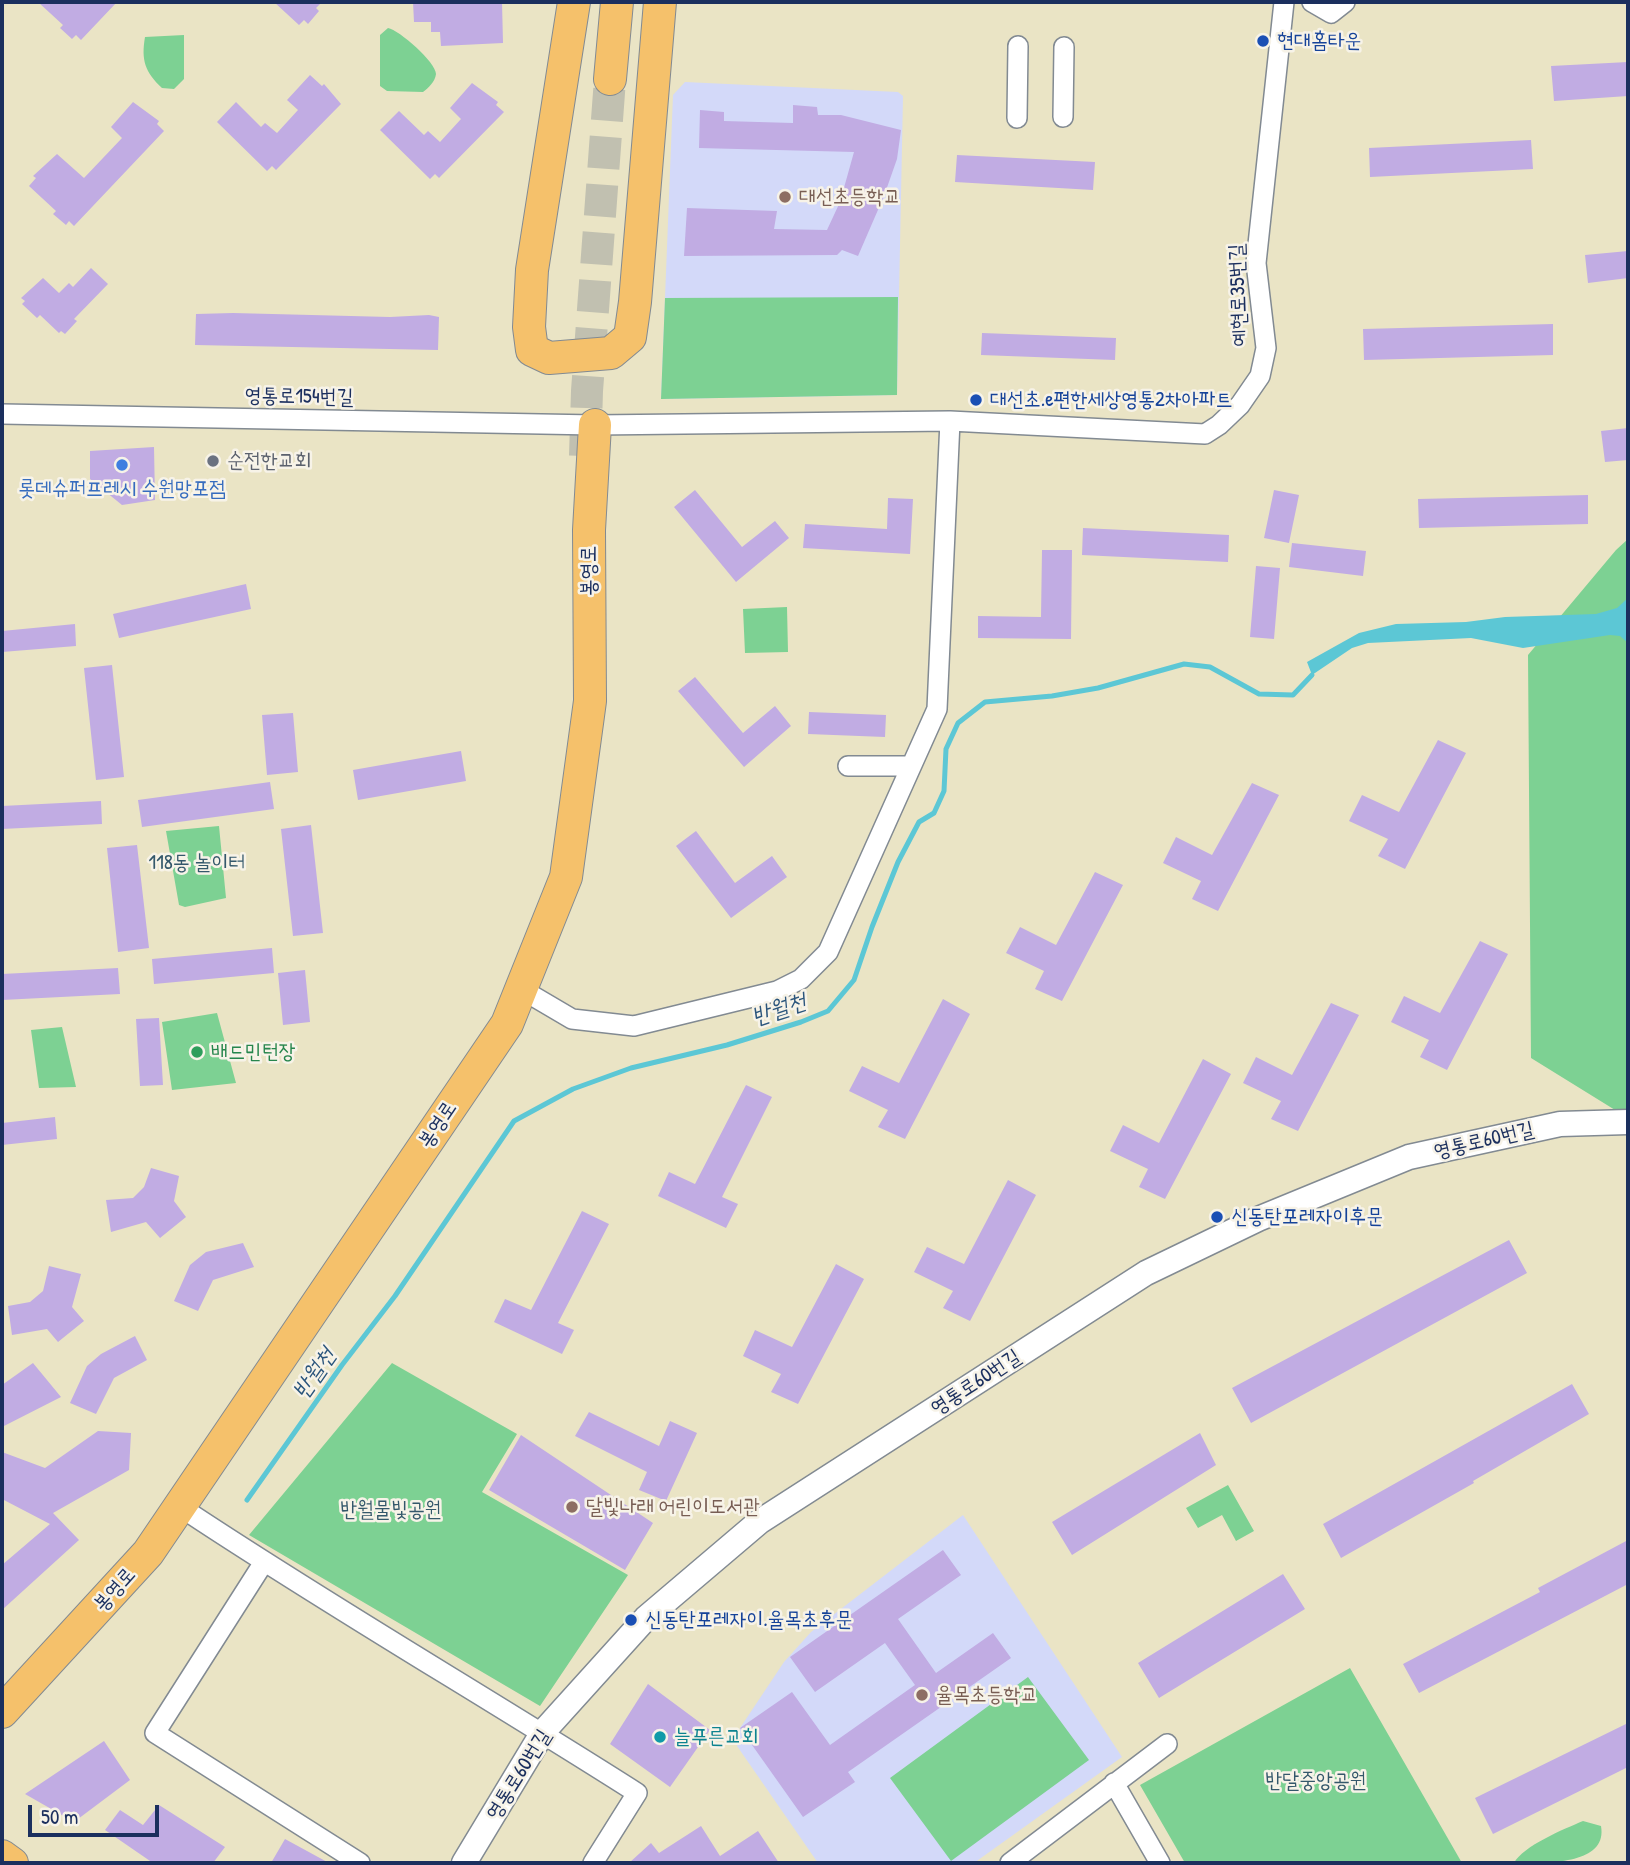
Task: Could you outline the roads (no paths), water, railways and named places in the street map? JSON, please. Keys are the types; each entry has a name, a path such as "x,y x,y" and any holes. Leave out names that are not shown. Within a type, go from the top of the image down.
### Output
{"highway":[{"path":"574,2 531,270 529,327 532,350 549,358 611,353 631,337 660,2"},
{"path":"610,79 617,2"},
{"name":"봉영로","path":"2,1712 148,1553 507,1024 566,877 590,701 589,530 594,425"}],"street":[{"name":"예현로35번길","path":"594,425 950,421 1205,435 1240,405 1260,376 1266,348 1256,263 1284,2"},
{"path":"1312,2 1331,13 1345,2"},
{"path":"1017,118 1018,46"},
{"path":"1063,117 1064,47"},
{"name":"영통로154번길","path":"2,414 594,425"},
{"path":"521,989 572,1019 634,1026 777,991 801,979 828,952 937,709 950,421"},
{"path":"848,766 911,765"},
{"name":"영통로60번길","path":"464,1863 543,1732 646,1618 759,1522 1146,1273 1258,1219 1409,1157 1560,1124 1628,1122"},
{"path":"179,1506 264,1562 543,1732 637,1793 593,1863"},
{"path":"264,1562 155,1733 360,1863"},
{"path":"1010,1863 1167,1744"},
{"path":"1114,1783 1160,1863"}],"water":[{"path":"1628,598 1628,643 1620,636 1610,635 1523,648 1471,638 1368,643 1352,648 1312,675 1307,662 1359,633 1396,624 1596,614 1617,608"}],"waterway":[{"name":"반월천","path":"247,1500 342,1365 395,1296 514,1121 573,1089 631,1068 727,1045 828,1011 854,980 898,862 919,822 934,813 944,791 946,749 958,723 985,702 1052,696 1098,688 1184,664 1210,667 1259,694 1293,695 1312,675"}],"tunnel":[{"path":"585,456 587,391 610,79"}],"place":[{"name":"현대홈타운","path":"1263,41"},
{"name":"대선초등학교","path":"785,197"},
{"name":"대선초.e편한세상영통2차아파트","path":"976,400"},
{"name":"순전한교회","path":"213,461"},
{"name":"롯데슈퍼프레시 수원망포점","path":"122,465"},
{"name":"배드민턴장","path":"197,1052"},
{"name":"신동탄포레자이후문","path":"1217,1217"},
{"name":"달빛나래 어린이도서관","path":"572,1507"},
{"name":"신동탄포레자이.율목초후문","path":"631,1620"},
{"name":"율목초등학교","path":"922,1695"},
{"name":"늘푸른교회","path":"660,1737"}],"park label":[{"name":"118동 놀이터","path":"197,863"},
{"name":"반월물빛공원","path":"391,1510"},
{"name":"반달중앙공원","path":"1316,1781"}]}
